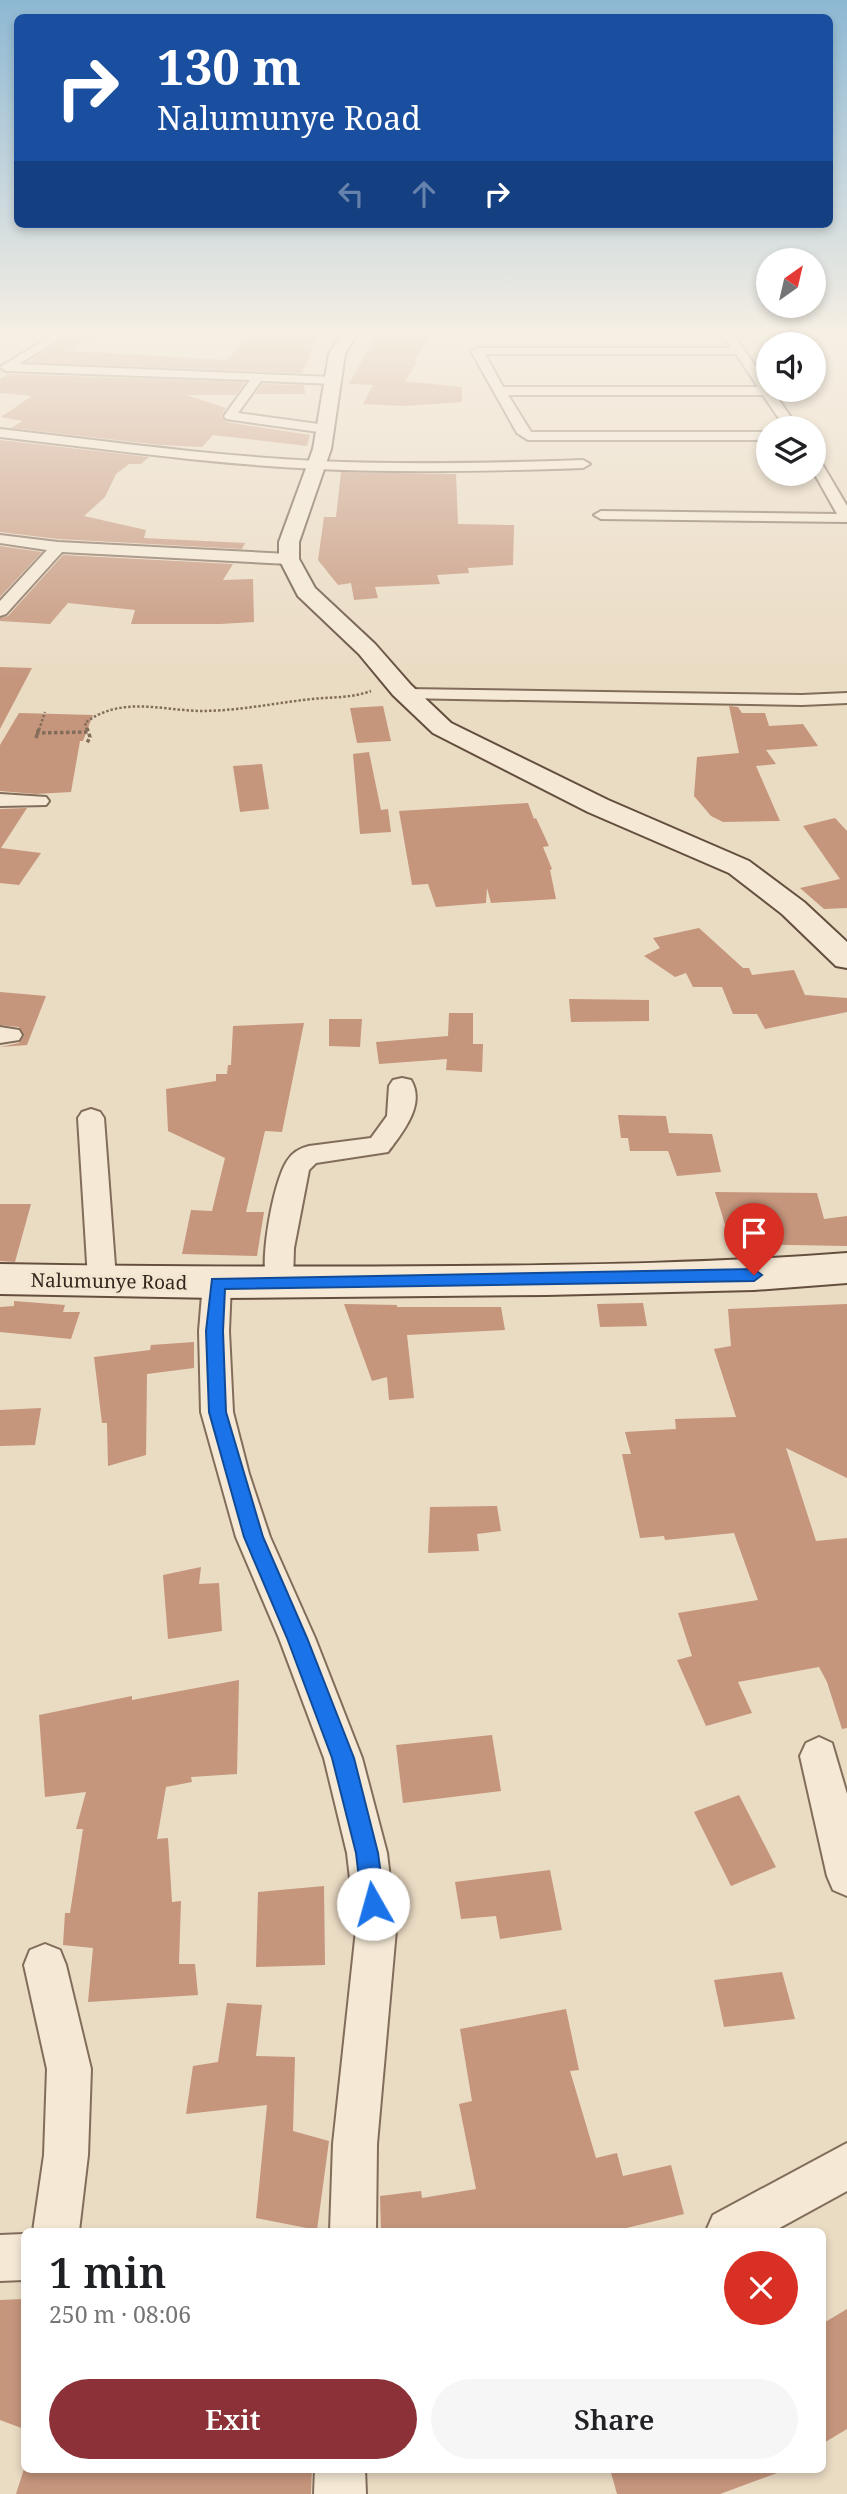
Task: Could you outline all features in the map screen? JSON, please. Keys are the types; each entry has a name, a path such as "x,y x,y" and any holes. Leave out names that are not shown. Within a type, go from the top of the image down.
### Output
{"street":[{"path":"133,448 317,465 473,468 583,464"},
{"path":"322,448 289,542 289,559 306,591 366,649 426,714 456,736 598,806 746,871 793,908 847,958"},
{"path":"826,482 847,518"},
{"path":"601,515 847,518"},
{"path":"0,539 58,547 289,559"},
{"path":"0,611 58,547"},
{"path":"403,690 847,698"},
{"path":"0,800 39,801"},
{"path":"279,1282 279,1248 292,1180 298,1165 309,1155 379,1146 400,1117 402,1086"},
{"path":"91,1118 102,1279"},
{"name":"Nalumunye Road","path":"0,1279 218,1283 740,1275 847,1268"},
{"path":"218,1283 214,1331 218,1412 233,1474 253,1537 297,1638 343,1758 367,1853 376,1930 355,2144 353,2228"},
{"path":"819,1756 847,1876"},
{"path":"45,1965 69,2069 65,2155 56,2228"},
{"path":"734,2228 847,2166"},
{"path":"0,2258 21,2258"},
{"path":"340,2473 340,2494"}],"path":[{"path":"87,743 90,737 85,723 95,713 122,708 164,706 182,710 272,705 403,690"},
{"path":"45,712 36,736 88,732"}],"building":[{"path":"0,448 74,448 149,457 141,464 129,464 116,474 105,497 84,516 146,530 144,538 245,543 242,549 58,539 0,532"},
{"path":"341,472 456,474 458,524 514,525 513,565 468,568 469,573 437,575 440,584 375,587 378,598 354,600 351,583 338,585 318,560 324,517 336,517"},
{"path":"0,546 42,552 0,597"},
{"path":"63,555 233,564 223,580 253,579 254,622 131,624 135,610 68,603 50,624 0,621 0,618 8,616"},
{"path":"0,667 32,668 0,729"},
{"path":"383,706 391,741 357,743 350,708"},
{"path":"729,706 738,707 742,713 765,713 769,726 803,724 818,746 766,750 776,764 756,766 780,821 723,822 711,816 694,796 697,757 739,753"},
{"path":"19,713 93,715 83,741 80,741 71,792 36,794 0,791 0,745"},
{"path":"369,752 381,810 388,809 391,832 360,834 353,754"},
{"path":"262,764 269,809 240,812 233,766"},
{"path":"528,803 549,846 543,847 552,869 550,870 556,899 491,903 487,888 486,903 436,907 428,884 412,885 399,811"},
{"path":"27,808 1,848 41,853 19,885 0,883 0,809"},
{"path":"835,818 847,831 847,908 824,909 800,888 840,879 803,826"},
{"path":"699,928 743,968 749,968 752,975 794,970 805,995 847,998 847,1012 765,1029 757,1014 733,1014 722,987 693,987 686,973 675,977 644,956 660,948 653,938"},
{"path":"0,992 46,996 27,1045 0,1047 19,1043 24,1036 19,1027 0,1025"},
{"path":"569,999 649,1000 649,1021 571,1022"},
{"path":"449,1013 473,1013 473,1044 483,1044 482,1072 446,1070 447,1059 379,1064 376,1042 448,1036"},
{"path":"329,1019 362,1019 360,1047 329,1046"},
{"path":"304,1023 282,1132 265,1131 246,1212 264,1212 257,1256 182,1254 191,1210 212,1211 225,1158 168,1131 166,1089 216,1081 216,1074 227,1074 228,1065 231,1065 233,1026"},
{"path":"618,1115 666,1116 669,1133 712,1134 721,1172 677,1176 668,1151 630,1151 628,1138 621,1138"},
{"path":"715,1192 817,1193 824,1219 847,1216 847,1246 731,1244"},
{"path":"0,1204 31,1204 15,1262 0,1261"},
{"path":"14,1301 65,1305 63,1312 80,1312 71,1339 0,1332 0,1307 14,1306"},
{"path":"643,1303 647,1326 600,1327 597,1304"},
{"path":"344,1304 501,1307 505,1330 407,1335 414,1398 389,1400 387,1377 372,1381"},
{"path":"847,1304 847,1478 786,1448 816,1541 847,1538 847,1728 842,1729 827,1682 819,1667 738,1682 752,1713 706,1726 677,1660 692,1656 678,1613 758,1600 734,1533 665,1540 664,1536 640,1538 622,1454 631,1454 625,1432 676,1429 675,1419 736,1417 714,1349 731,1346 728,1309"},
{"path":"194,1342 194,1368 147,1374 146,1455 108,1466 107,1423 102,1423 94,1357 150,1350 151,1345"},
{"path":"41,1408 35,1445 0,1446 0,1410"},
{"path":"497,1506 501,1531 477,1534 479,1551 428,1553 430,1507"},
{"path":"201,1567 199,1584 219,1583 222,1631 168,1639 163,1575"},
{"path":"239,1680 237,1774 191,1777 192,1782 166,1787 157,1839 168,1838 172,1902 181,1901 179,1964 195,1964 198,1995 88,2002 93,1948 63,1945 65,1913 70,1913 83,1829 76,1829 86,1792 45,1797 39,1715 132,1696 132,1700"},
{"path":"492,1735 501,1791 403,1803 396,1745"},
{"path":"739,1795 776,1867 731,1886 694,1812"},
{"path":"550,1870 562,1930 500,1939 496,1916 461,1919 455,1882"},
{"path":"324,1886 325,1965 256,1967 258,1892"},
{"path":"782,1972 795,2019 724,2027 714,1980"},
{"path":"227,2003 262,2005 256,2056 295,2057 293,2131 329,2141 317,2228 256,2218 267,2105 186,2114 193,2066 218,2062"},
{"path":"566,2009 579,2070 570,2071 596,2158 617,2153 623,2176 671,2165 684,2214 626,2228 381,2228 380,2196 421,2191 422,2198 476,2189 459,2104 472,2101 460,2029"},
{"path":"21,2299 21,2428 0,2420 0,2300"},
{"path":"847,2309 847,2429 826,2442 826,2322"},
{"path":"23,2473 312,2473 311,2494 16,2494"},
{"path":"611,2473 777,2473 720,2494 617,2494"}],"route":[{"path":"373,1904 367,1853 343,1758 297,1638 253,1537 233,1474 218,1412 214,1331 218,1283 754,1275"}]}
